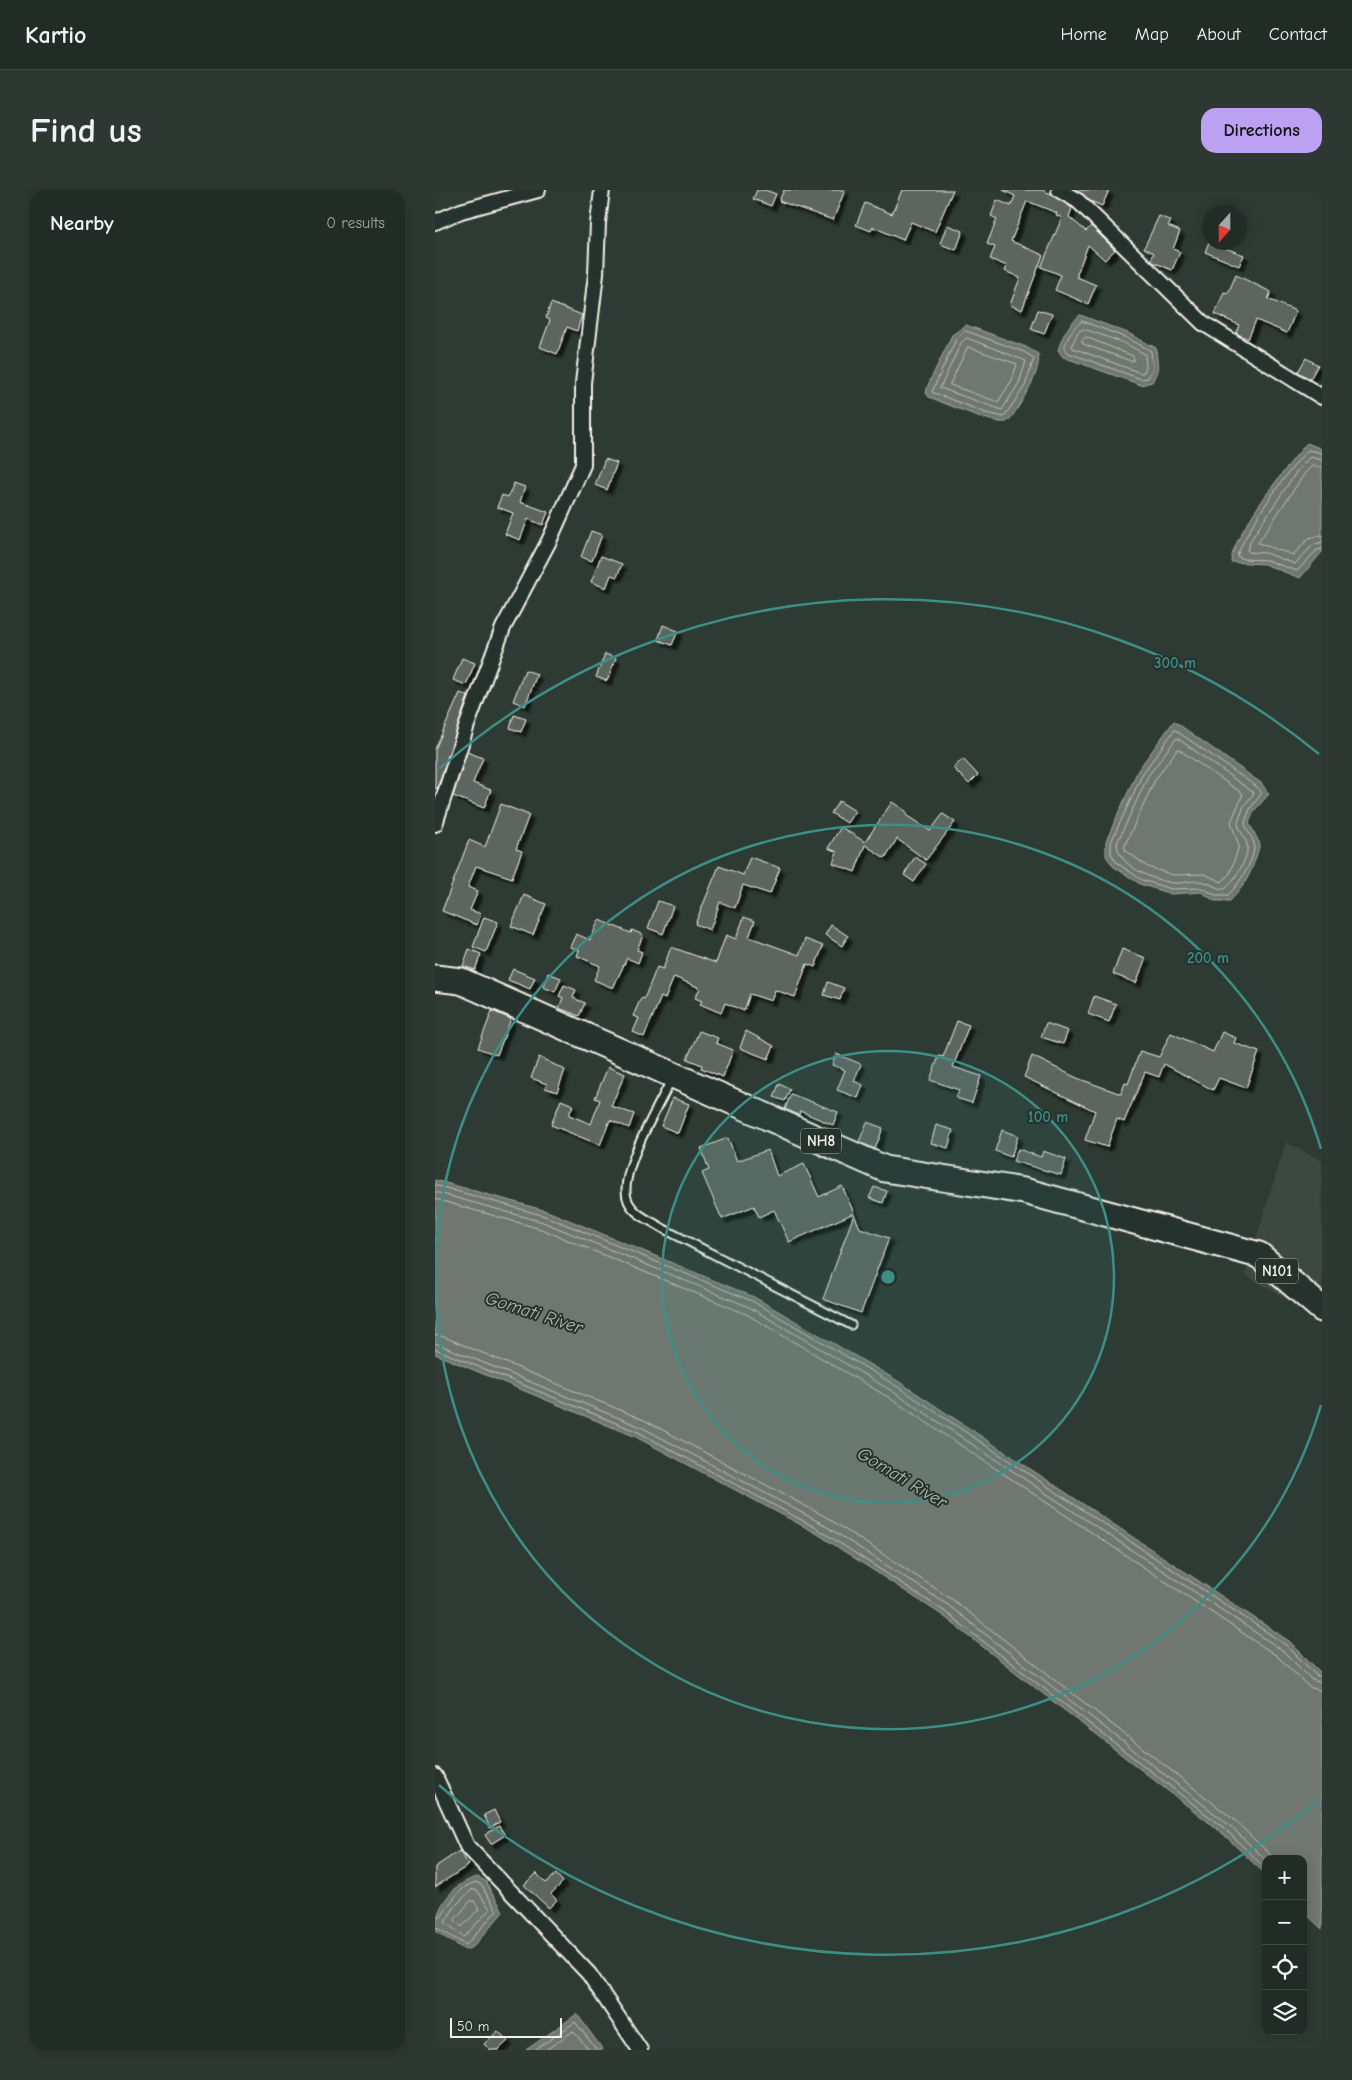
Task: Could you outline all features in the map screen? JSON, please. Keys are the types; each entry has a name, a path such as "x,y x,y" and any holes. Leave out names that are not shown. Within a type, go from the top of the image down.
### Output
{"highway":[{"name":"NH8","path":"435,978 461,981 885,1169 1024,1191 1226,1245"},
{"name":"N101","path":"1226,1245 1259,1255 1322,1309"}],"street":[{"path":"435,222 461,212 538,190"},
{"path":"435,824 467,726 503,628 549,540 583,464 583,383 596,274 598,223 603,190"},
{"path":"1059,190 1078,201 1203,323 1322,397"},
{"path":"435,1776 467,1846 589,1974 640,2050"}],"lane":[{"path":"674,1076 630,1164 625,1184 627,1201 636,1212 664,1228 851,1325"}],"shaded area":[{"path":"1286,1142 1322,1161 1322,1319 1245,1275"}],"water":[{"path":"1080,315 1128,333 1156,348 1158,370 1152,382 1141,385 1063,357 1058,350 1062,340 1066,331"},
{"path":"966,325 1026,347 1038,354 1039,358 1032,382 1015,413 1006,422 991,420 968,412 929,397 926,393 952,335"},
{"path":"1307,443 1322,449 1322,552 1300,578 1264,564 1231,562 1240,536 1250,519 1275,483"},
{"path":"1174,721 1261,783 1269,794 1254,811 1249,823 1260,844 1255,861 1246,881 1230,901 1215,901 1201,892 1171,894 1140,884 1114,867 1106,856 1106,841 1138,770"},
{"name":"Gomati River","path":"435,1180 547,1211 754,1297 898,1381 1289,1641 1322,1674 1322,1929 1307,1915 1307,1855 1262,1855 1262,1871 1221,1832 942,1615 816,1533 636,1437 435,1354"},
{"path":"478,1877 487,1882 503,1912 473,1947 465,1950 435,1931 436,1922 438,1913 447,1897 461,1884"},
{"path":"577,2014 603,2050 526,2050"}],"building":[{"path":"757,190 765,190 776,194 771,206 753,199"},
{"path":"784,190 845,190 833,220 779,201"},
{"path":"902,190 953,190 935,232 911,222 903,240 873,227 871,231 856,225 865,203 892,214"},
{"path":"1003,190 1042,190 1051,194 1072,208 1069,217 1086,231 1091,226 1115,250 1105,260 1088,245 1077,277 1096,285 1088,304 1055,290 1061,275 1041,267 1062,218 1056,215 1057,213 1027,201 1011,241 1043,255 1022,310 1010,305 1020,278 1005,271 1007,266 990,259 995,247 987,244 997,219 991,216 997,200 1011,206 1015,196"},
{"path":"1076,190 1109,190 1102,206 1090,201"},
{"path":"1159,216 1171,221 1168,226 1180,231 1173,249 1180,252 1172,270 1153,262 1151,260 1154,253 1144,248"},
{"path":"947,225 963,231 956,250 940,244"},
{"path":"1206,250 1231,250 1244,255 1239,266 1205,252"},
{"path":"1236,275 1271,292 1268,299 1296,311 1287,333 1256,320 1248,339 1236,333 1239,325 1215,314 1224,292 1228,293"},
{"path":"551,303 582,315 577,331 567,327 557,354 540,347 550,320 546,318"},
{"path":"1038,310 1052,314 1044,334 1031,329"},
{"path":"1306,358 1318,365 1310,379 1298,372"},
{"path":"605,459 617,463 607,490 595,485"},
{"path":"514,483 525,487 520,502 548,512 543,525 528,519 520,540 505,534 513,513 497,507 502,495 508,497"},
{"path":"591,531 602,535 592,561 581,557"},
{"path":"601,556 622,564 617,577 611,575 606,588 591,582"},
{"path":"663,625 678,631 672,645 658,640"},
{"path":"605,654 616,658 607,681 596,677"},
{"path":"462,658 475,663 466,685 453,680"},
{"path":"525,670 537,674 525,706 513,701"},
{"path":"460,693 468,696 437,789 435,788 435,749"},
{"path":"514,715 526,719 521,732 510,728"},
{"path":"467,752 483,758 473,783 491,790 484,808 453,796"},
{"path":"963,759 978,775 969,784 953,768"},
{"path":"839,801 855,811 847,823 831,813"},
{"path":"892,802 907,812 906,815 930,831 943,814 955,822 926,860 897,839 885,858 865,845 855,872 833,863 837,852 828,848 841,827 865,842"},
{"path":"501,804 529,815 516,849 522,851 512,878 476,866 468,887 478,891 470,910 481,914 477,925 442,911 469,840 485,847"},
{"path":"750,857 780,868 770,894 743,885 735,908 720,902 710,930 695,924 719,866 743,875"},
{"path":"915,857 926,864 914,882 904,875"},
{"path":"524,895 546,904 533,935 511,926"},
{"path":"658,901 673,906 663,934 648,928"},
{"path":"484,917 498,922 486,952 473,947"},
{"path":"744,917 755,921 749,937 799,955 805,939 823,946 815,967 807,964 795,997 775,990 771,1001 750,994 744,1011 725,1003 721,1013 700,1004 702,1001 695,998 700,988 674,977 665,999 661,997 644,1037 633,1032 639,1018 633,1016 641,998 644,999 657,967 663,969 671,947 716,963 726,935 736,939"},
{"path":"599,920 631,933 632,930 643,935 637,950 642,952 638,963 627,958 613,988 594,980 600,966 577,956 579,950 570,947 576,934 590,940"},
{"path":"831,925 848,936 842,946 825,935"},
{"path":"469,949 481,954 475,970 463,966"},
{"path":"1122,949 1146,958 1136,983 1113,974"},
{"path":"513,969 535,978 530,989 508,980"},
{"path":"548,973 561,978 555,992 543,987"},
{"path":"828,982 844,988 840,1000 824,995"},
{"path":"564,985 576,990 573,998 585,1003 579,1016 559,1008 563,998 559,996"},
{"path":"1094,996 1116,1004 1109,1022 1088,1014"},
{"path":"492,1011 511,1019 497,1055 478,1048"},
{"path":"957,1021 969,1025 953,1067 981,1076 972,1103 956,1098 959,1090 930,1080 939,1056 943,1057"},
{"path":"1046,1023 1068,1031 1063,1044 1041,1037"},
{"path":"699,1031 718,1038 716,1043 733,1050 723,1077 701,1068 702,1065 687,1059"},
{"path":"746,1031 774,1046 768,1059 740,1048"},
{"path":"1222,1032 1236,1038 1234,1043 1259,1052 1246,1088 1219,1078 1213,1090 1164,1064 1159,1077 1145,1072 1124,1122 1117,1119 1107,1147 1085,1140 1095,1111 1024,1077 1032,1056 1077,1078 1121,1094 1125,1083 1128,1084 1140,1051 1159,1057 1171,1033 1213,1052"},
{"path":"836,1054 861,1064 854,1081 863,1085 858,1098 837,1090 845,1070 832,1065"},
{"path":"539,1057 565,1070 557,1092 545,1088 547,1084 531,1078"},
{"path":"608,1067 625,1074 611,1106 634,1114 629,1128 610,1120 600,1145 551,1125 561,1100 573,1105 569,1115 591,1124 600,1100 595,1098"},
{"path":"779,1084 790,1089 785,1101 774,1097"},
{"path":"791,1094 838,1112 833,1125 800,1111 799,1115 785,1109"},
{"path":"673,1098 689,1104 678,1133 661,1126"},
{"path":"867,1122 883,1128 875,1149 859,1142"},
{"path":"936,1125 953,1130 948,1148 931,1143"},
{"path":"1002,1130 1018,1136 1011,1157 995,1151"},
{"path":"728,1138 737,1161 768,1150 777,1176 804,1164 819,1197 842,1186 854,1213 789,1242 774,1210 759,1217 754,1206 722,1219 702,1173 709,1170 701,1148"},
{"path":"1018,1149 1041,1157 1043,1151 1066,1159 1061,1175 1013,1161"},
{"path":"874,1187 887,1191 883,1203 869,1198"},
{"path":"854,1214 860,1228 889,1238 861,1313 823,1299"},
{"path":"494,1810 500,1822 490,1828 484,1815"},
{"path":"499,1826 505,1835 491,1844 485,1835"},
{"path":"459,1851 469,1865 435,1887 435,1867"},
{"path":"536,1873 546,1883 556,1874 563,1882 551,1894 557,1900 549,1908 524,1885"},
{"path":"498,2031 508,2041 498,2050 490,2050 484,2044"}]}
